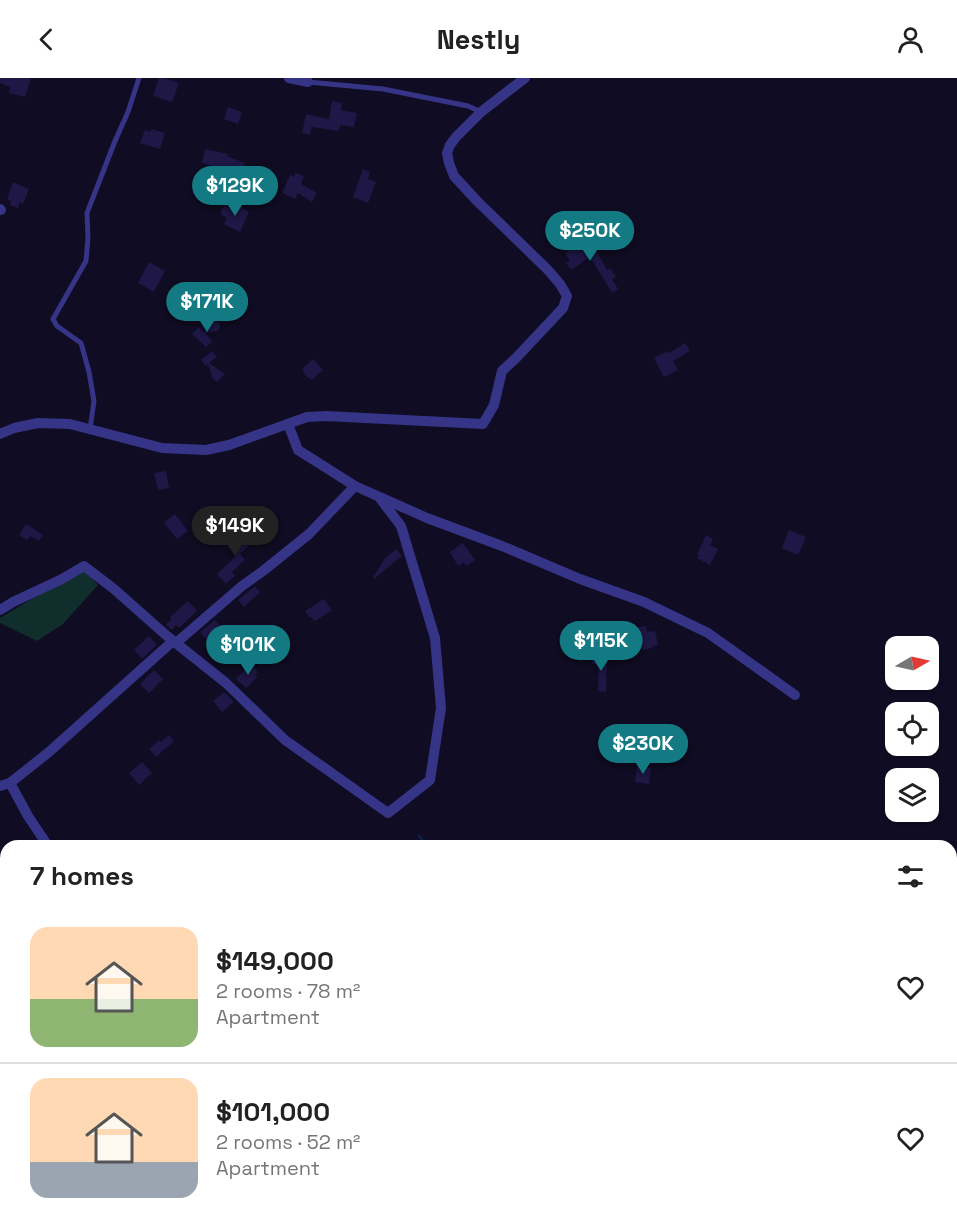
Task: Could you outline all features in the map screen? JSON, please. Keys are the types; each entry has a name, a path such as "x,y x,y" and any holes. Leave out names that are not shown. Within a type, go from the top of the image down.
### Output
{"street":[{"path":"289,78 308,82"},
{"path":"0,434 14,428 38,423 70,424 162,448 206,450 229,445 307,417 483,424 494,405 502,371 563,308 567,296 548,270 454,176 447,153 456,137 481,112 525,78"},
{"path":"288,424 298,450 355,486 427,518 644,602 708,633 795,695"},
{"path":"44,840 5,785 26,772 175,642 309,534 355,486"},
{"path":"0,610 84,566 226,683 285,740 388,813 430,780 441,708 435,638 401,526 379,497"}],"lane":[{"path":"90,429 94,401 81,343 57,326 53,319 86,261 87,213 128,112 139,78"},
{"path":"308,82 383,89 468,106 481,112"}],"green space":[{"path":"85,571 98,585 63,624 37,641 0,623 0,618 48,589"}],"building":[{"path":"0,78 31,78 25,97 9,93 10,87 0,83"},
{"path":"159,78 179,83 172,102 153,96"},
{"path":"332,101 342,103 341,110 357,113 354,127 340,125 339,131 312,127 310,135 302,133 306,114 329,119"},
{"path":"228,107 242,112 238,124 224,119"},
{"path":"152,129 165,133 160,149 140,143 145,130 150,132"},
{"path":"205,149 228,154 227,156 245,163 244,167 273,174 269,189 261,188 261,185 241,175 213,170 214,166 202,163"},
{"path":"363,169 370,172 368,179 376,182 368,203 353,197"},
{"path":"296,173 304,176 301,184 317,193 312,202 298,193 295,199 282,193 290,175 294,177"},
{"path":"13,182 29,189 23,204 20,202 18,208 10,205 11,201 7,199"},
{"path":"233,204 249,212 240,232 224,224 227,218 220,214 224,205 231,209"},
{"path":"579,239 584,241 588,250 594,246 607,270 610,268 616,277 612,279 618,289 612,293 590,257 571,270 566,263 570,261 565,253 576,246 576,241"},
{"path":"149,262 165,271 154,292 138,283"},
{"path":"215,320 219,322 220,328 217,331 205,333 212,341 206,347 192,334 199,327 204,333"},
{"path":"685,343 690,351 673,361 678,370 664,377 654,358 668,351 669,353"},
{"path":"212,351 217,357 209,363 225,374 217,382 213,379 208,364 206,366 201,360"},
{"path":"313,359 323,370 312,380 302,369"},
{"path":"166,471 169,488 158,490 154,473"},
{"path":"175,514 188,531 177,539 164,523"},
{"path":"26,524 43,535 39,541 30,536 27,540 19,535"},
{"path":"789,530 806,537 798,555 782,548"},
{"path":"242,532 252,543 240,554 245,560 232,572 235,576 226,584 217,574 236,556 227,546"},
{"path":"706,535 713,539 710,545 718,549 710,565 697,558"},
{"path":"463,543 475,560 466,566 464,562 458,566 450,552"},
{"path":"396,549 402,556 374,579 373,577 386,557"},
{"path":"255,586 260,592 244,607 238,600"},
{"path":"324,599 332,610 315,621 305,611"},
{"path":"188,601 197,611 179,628 176,625 172,630 166,625 170,617"},
{"path":"215,620 223,629 209,642 200,632"},
{"path":"646,626 647,632 655,631 658,645 643,650 640,638 636,639 633,628"},
{"path":"149,636 157,645 142,659 134,650"},
{"path":"592,656 607,656 606,692 598,691 599,664 592,664"},
{"path":"251,664 258,672 255,675 257,677 246,688 236,679"},
{"path":"154,670 163,679 149,693 140,684"},
{"path":"224,692 234,702 222,712 213,701"},
{"path":"169,735 174,741 156,757 149,749"},
{"path":"142,762 152,773 139,785 129,773"},
{"path":"637,767 651,768 649,784 635,782"}],"waterway":[{"path":"419,836 423,840"}]}
